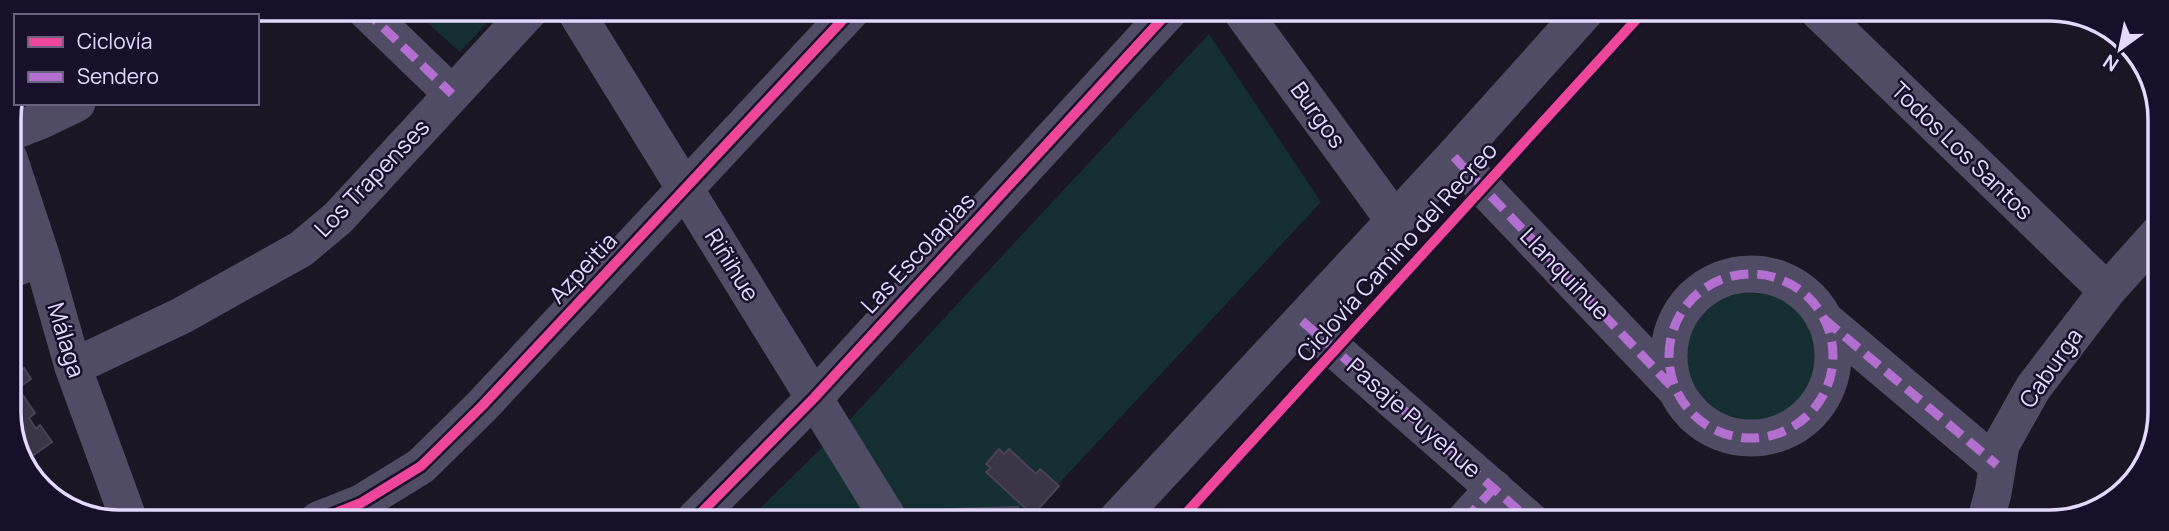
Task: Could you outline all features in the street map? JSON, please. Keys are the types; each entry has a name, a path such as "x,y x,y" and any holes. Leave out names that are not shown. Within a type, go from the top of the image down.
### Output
{"street":[{"path":"376,21 452,94"},
{"name":"Los Trapenses","path":"73,366 181,316 301,249 338,218 520,21"},
{"name":"Riñihue","path":"581,21 883,510"},
{"name":"Azpeitia","path":"343,510 361,503 421,466 482,407 842,21"},
{"name":"Las Escolapias","path":"703,510 814,398 1160,21"},
{"name":"Burgos","path":"1249,21 1395,221"},
{"path":"1126,510 1454,157 1576,21"},
{"name":"Todos Los Santos","path":"1828,21 2107,291"},
{"path":"21,128 73,105"},
{"name":"Llanquihue","path":"1454,157 1676,390"},
{"name":"Málaga","path":"21,233 26,264 73,366 125,510"},
{"name":"Caburga","path":"1987,510 2001,445 2034,388 2107,291 2148,245"},
{"path":"1824,319 1832,344 1832,369 1824,394 1808,415 1787,430 1762,438 1736,437 1711,428 1691,412 1676,390 1669,366 1669,341 1678,318 1692,298 1713,283 1737,275 1761,275 1787,282 1808,297 1824,319 1997,465"},
{"name":"Pasaje Puyehue","path":"1302,321 1519,510"},
{"name":"Pasaje Puyehue","path":"1475,510 1494,488"}],"green space":[{"path":"425,21 489,21 460,52"},
{"path":"1209,34 1321,202 1034,510 758,510 840,430"},
{"path":"1751,283 1779,288 1803,304 1819,328 1824,356 1819,384 1803,408 1779,424 1751,429 1723,424 1699,408 1683,384 1678,356 1683,328 1699,304 1723,288"}],"building":[{"path":"24,368 31,379 21,386 21,370"},
{"path":"21,392 35,413 29,418 36,429 40,425 52,442 32,456 23,431"},
{"path":"999,449 1004,454 1009,449 1036,474 1040,469 1059,486 1037,510 1028,510 986,472 991,468 986,464"},
{"path":"1018,507 1018,510 950,509"}],"marked path":[{"path":"376,21 452,94"},
{"path":"1454,157 1673,388"},
{"path":"1751,274 1782,281 1809,298 1826,325 1833,356 1826,387 1809,414 1782,431 1751,438 1720,431 1693,414 1676,387 1669,356 1676,325 1693,298 1720,281 1751,274"},
{"path":"1824,319 1997,465"},
{"path":"1302,321 1518,510"},
{"path":"1474,510 1494,488"}],"cycle path":[{"path":"343,510 361,503 421,466 482,406 842,21"},
{"path":"704,510 814,398 1160,21"},
{"name":"Ciclovía Camino del Recreo","path":"1189,510 1635,21"}]}
